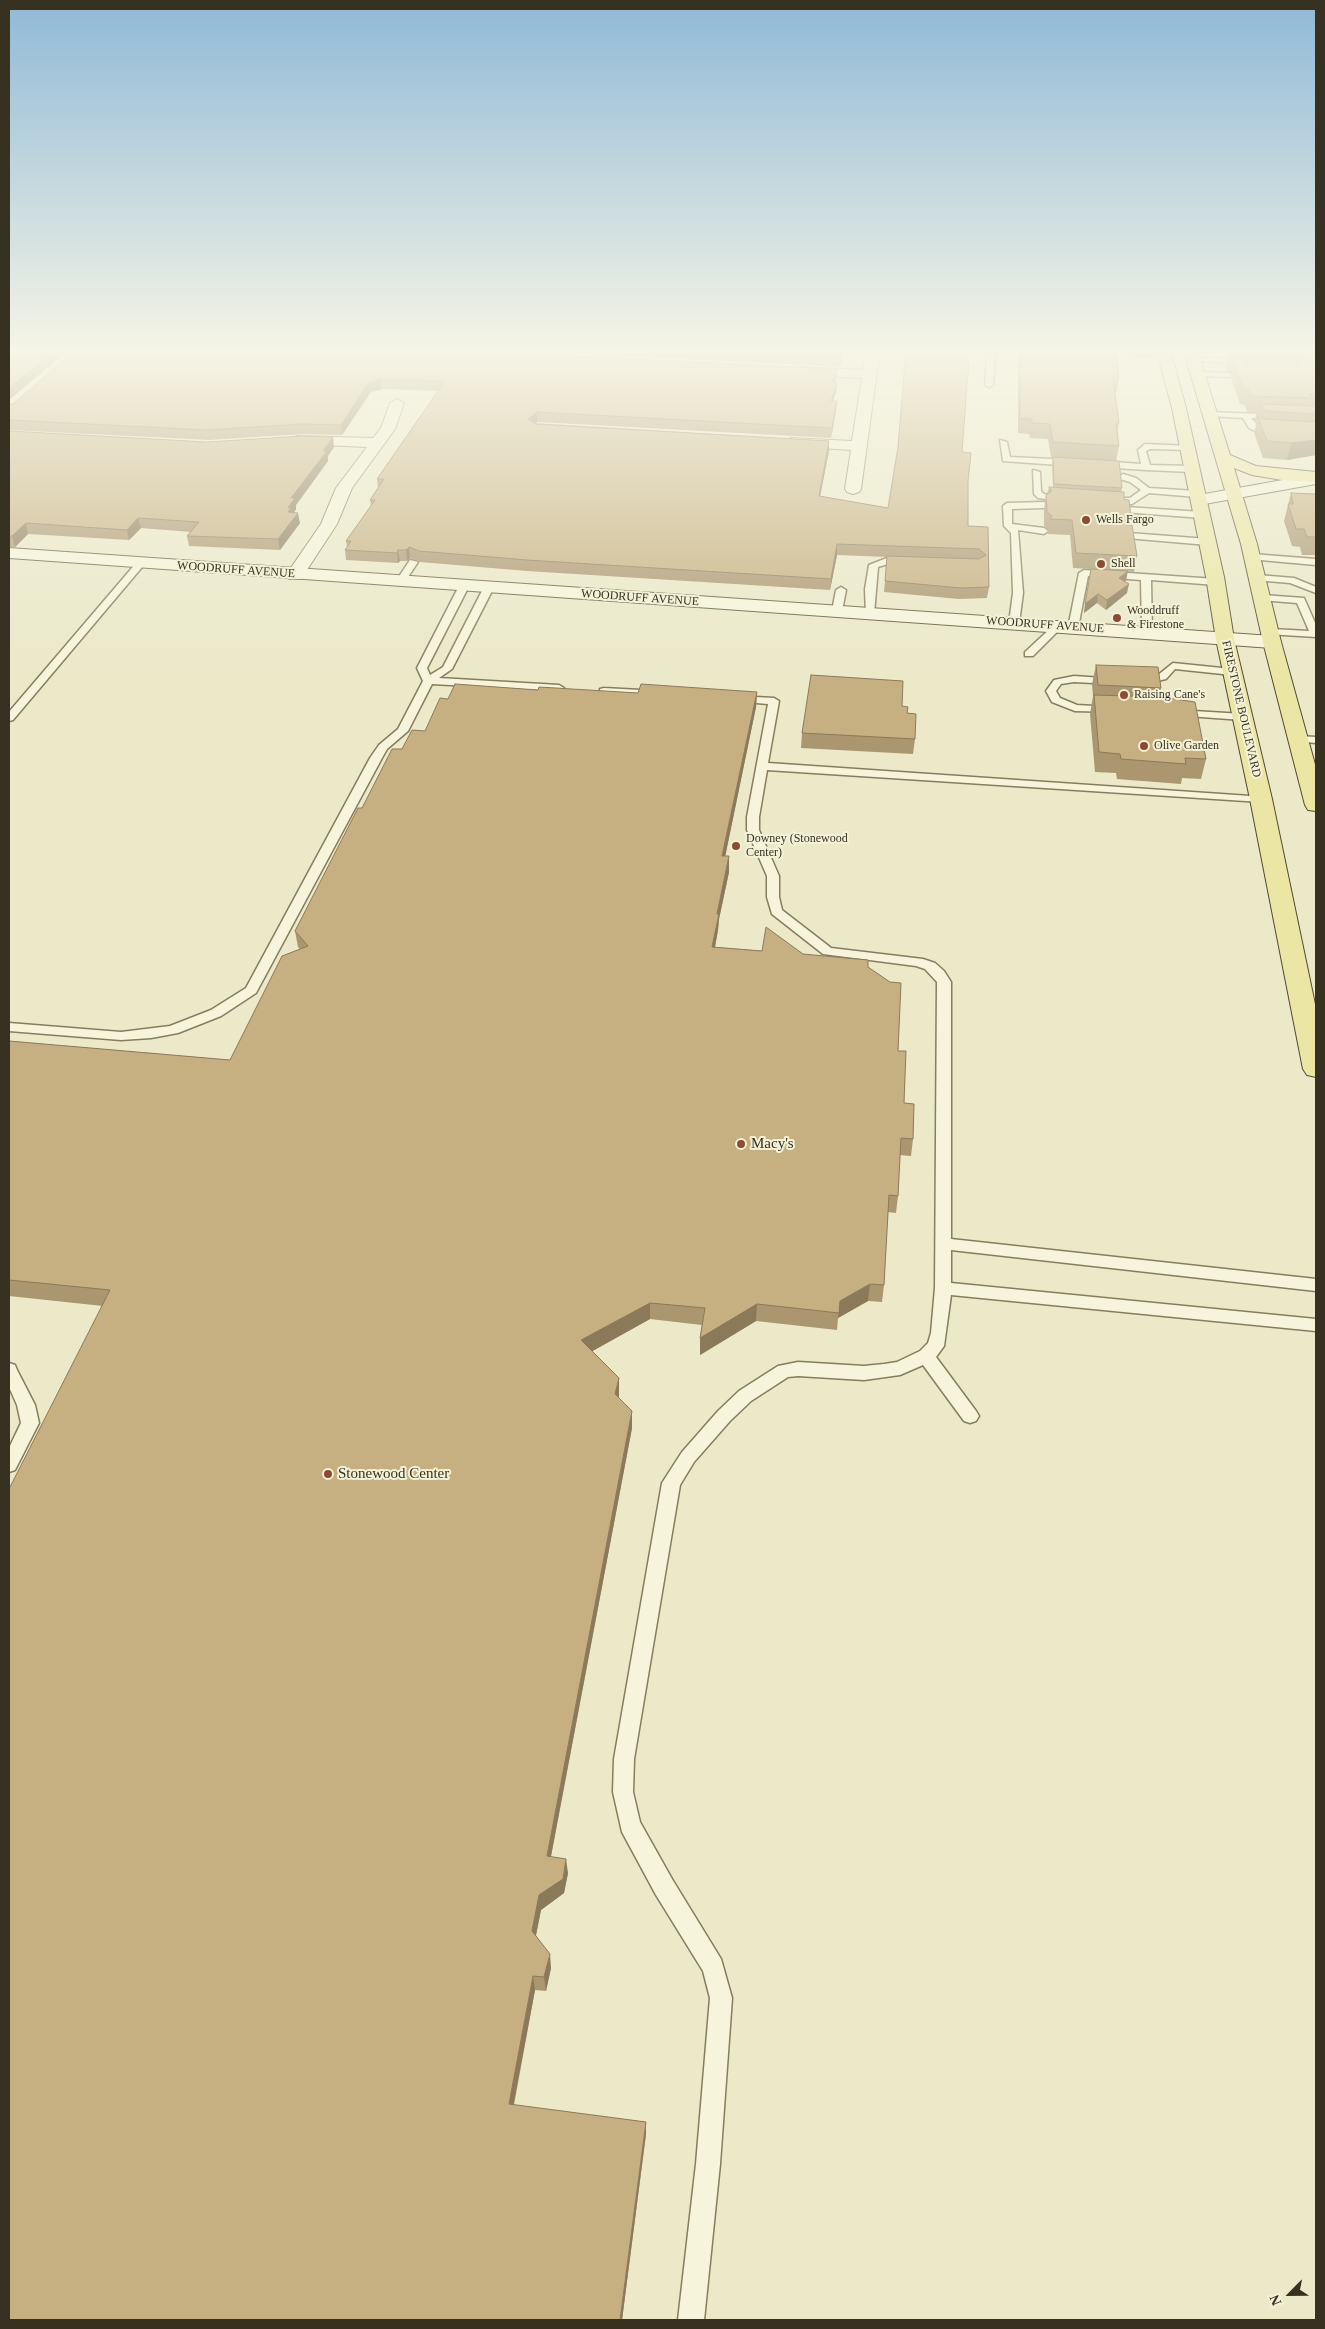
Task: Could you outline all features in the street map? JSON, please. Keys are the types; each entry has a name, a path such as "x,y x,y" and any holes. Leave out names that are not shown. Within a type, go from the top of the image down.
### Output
{"main road":[{"name":"FIRESTONE BOULEVARD","path":"1190,458 1216,582 1225,639 1261,799 1316,1069"},
{"path":"1223,458 1252,470 1316,478"},
{"path":"1223,458 1258,578 1272,637 1307,739 1316,805"}],"street":[{"path":"295,574 329,524 344,488 366,458"},
{"path":"854,489 858,458"},
{"path":"1199,503 1316,478"},
{"name":"WOODRUFF AVENUE","path":"9,553 140,564 1225,639 1272,637"}],"lane":[{"path":"1006,458 1080,463"},
{"path":"1144,458 1146,467"},
{"path":"1090,464 1192,469"},
{"path":"1036,472 1036,492 1050,498 1068,499"},
{"path":"1123,477 1133,480 1147,490 1199,503"},
{"path":"1096,501 1132,501 1147,490"},
{"path":"1126,510 1199,503"},
{"path":"1014,623 1018,593 1015,532 1008,526 1007,506 1044,505"},
{"path":"1008,526 1044,531"},
{"path":"1129,536 1208,542"},
{"path":"1252,557 1316,562"},
{"path":"869,614 870,589 874,565 887,561 919,562"},
{"path":"401,581 413,562"},
{"path":"9,718 140,564"},
{"path":"1029,654 1065,627 1083,573 1216,582"},
{"path":"1146,577 1147,633"},
{"path":"1258,578 1291,580 1316,592"},
{"path":"428,681 422,668 464,586"},
{"path":"9,1027 121,1036 151,1034 173,1030 202,1019 222,1010 251,990 376,758 383,747 403,731 428,681 447,669 490,587"},
{"path":"837,611 840,590"},
{"path":"1263,598 1301,600 1316,592"},
{"path":"1272,637 1316,634 1301,600"},
{"path":"1124,711 1075,708 1056,700 1050,691 1058,682 1074,679 1125,682 1156,679 1173,666 1232,672"},
{"path":"428,681 574,689"},
{"path":"591,690 675,695"},
{"path":"691,2320 708,2164 722,1998 713,1967 664,1887 630,1825 623,1785 625,1752 661,1534 672,1484 688,1457 724,1416 745,1396 784,1371 798,1369 864,1373 884,1371 926,1356 936,1346 940,1333 944,1244 944,982 940,974 930,966 918,962 828,951 776,911 773,897 773,876 753,830 753,817 774,701 722,698"},
{"path":"1163,714 1194,713 1243,717"},
{"path":"763,766 1261,799"},
{"path":"944,1244 1316,1285"},
{"path":"943,1288 1316,1325"},
{"path":"926,1356 970,1416"},
{"path":"9,1370 26,1404 30,1423 9,1465"}],"building":[{"path":"9,458 322,458 291,498 295,498 288,508 292,507 288,512 298,513 278,539 187,536 199,522 138,518 127,530 26,523 12,536 9,536"},
{"path":"392,458 826,458 819,496 888,508 896,458 970,458 968,481 968,526 988,527 989,587 961,588 885,581 887,556 979,559 986,555 979,549 837,544 831,579 527,560 419,551 409,547 406,550 398,550 397,553 345,550 351,541 346,541 375,500 370,500 384,479 377,479"},
{"path":"1053,458 1119,461 1122,488 1054,484"},
{"path":"1049,487 1124,492 1124,499 1129,500 1131,517 1125,521 1127,525 1132,525 1137,556 1076,553 1072,520 1050,519 1052,516 1047,512 1046,495 1052,491"},
{"path":"1291,493 1316,494 1316,537 1307,537 1304,529 1296,529 1288,504 1293,504"},
{"path":"1091,569 1128,571 1119,578 1129,584 1107,600 1098,594 1085,604"},
{"path":"1096,665 1158,667 1161,688 1098,685"},
{"path":"811,675 903,681 902,706 908,707 907,713 916,714 915,739 802,733"},
{"name":"Stonewood Center","path":"455,684 538,690 539,687 638,693 641,684 757,692 722,856 729,856 712,947 762,951 766,927 803,954 868,960 868,967 890,982 901,983 898,1051 906,1051 904,1103 914,1104 913,1139 901,1138 898,1196 889,1195 884,1285 870,1284 840,1301 839,1313 757,1304 700,1338 705,1308 650,1303 581,1340 619,1378 615,1394 632,1411 547,1856 566,1859 563,1879 539,1895 532,1931 550,1954 544,1977 533,1976 509,2104 646,2122 620,2320 9,2320 9,1489 110,1290 9,1280 9,1041 230,1060 282,956 308,946 295,931 358,808 362,808 392,749 402,749 412,730 425,731 440,698 448,699"},
{"name":"Olive Garden","path":"1094,695 1162,697 1195,702 1206,759 1185,758 1186,764 1121,759 1120,754 1099,752"}],"place":[{"name":"Wells Fargo","path":"1086,520"},
{"name":"Shell","path":"1101,564"},
{"name":"Wooddruff & Firestone","path":"1117,618"},
{"name":"Raising Cane's","path":"1124,695"},
{"name":"Olive Garden","path":"1144,746"},
{"name":"Downey (Stonewood Center)","path":"736,846"},
{"name":"Macy's","path":"741,1144"},
{"name":"Stonewood Center","path":"328,1474"}]}
